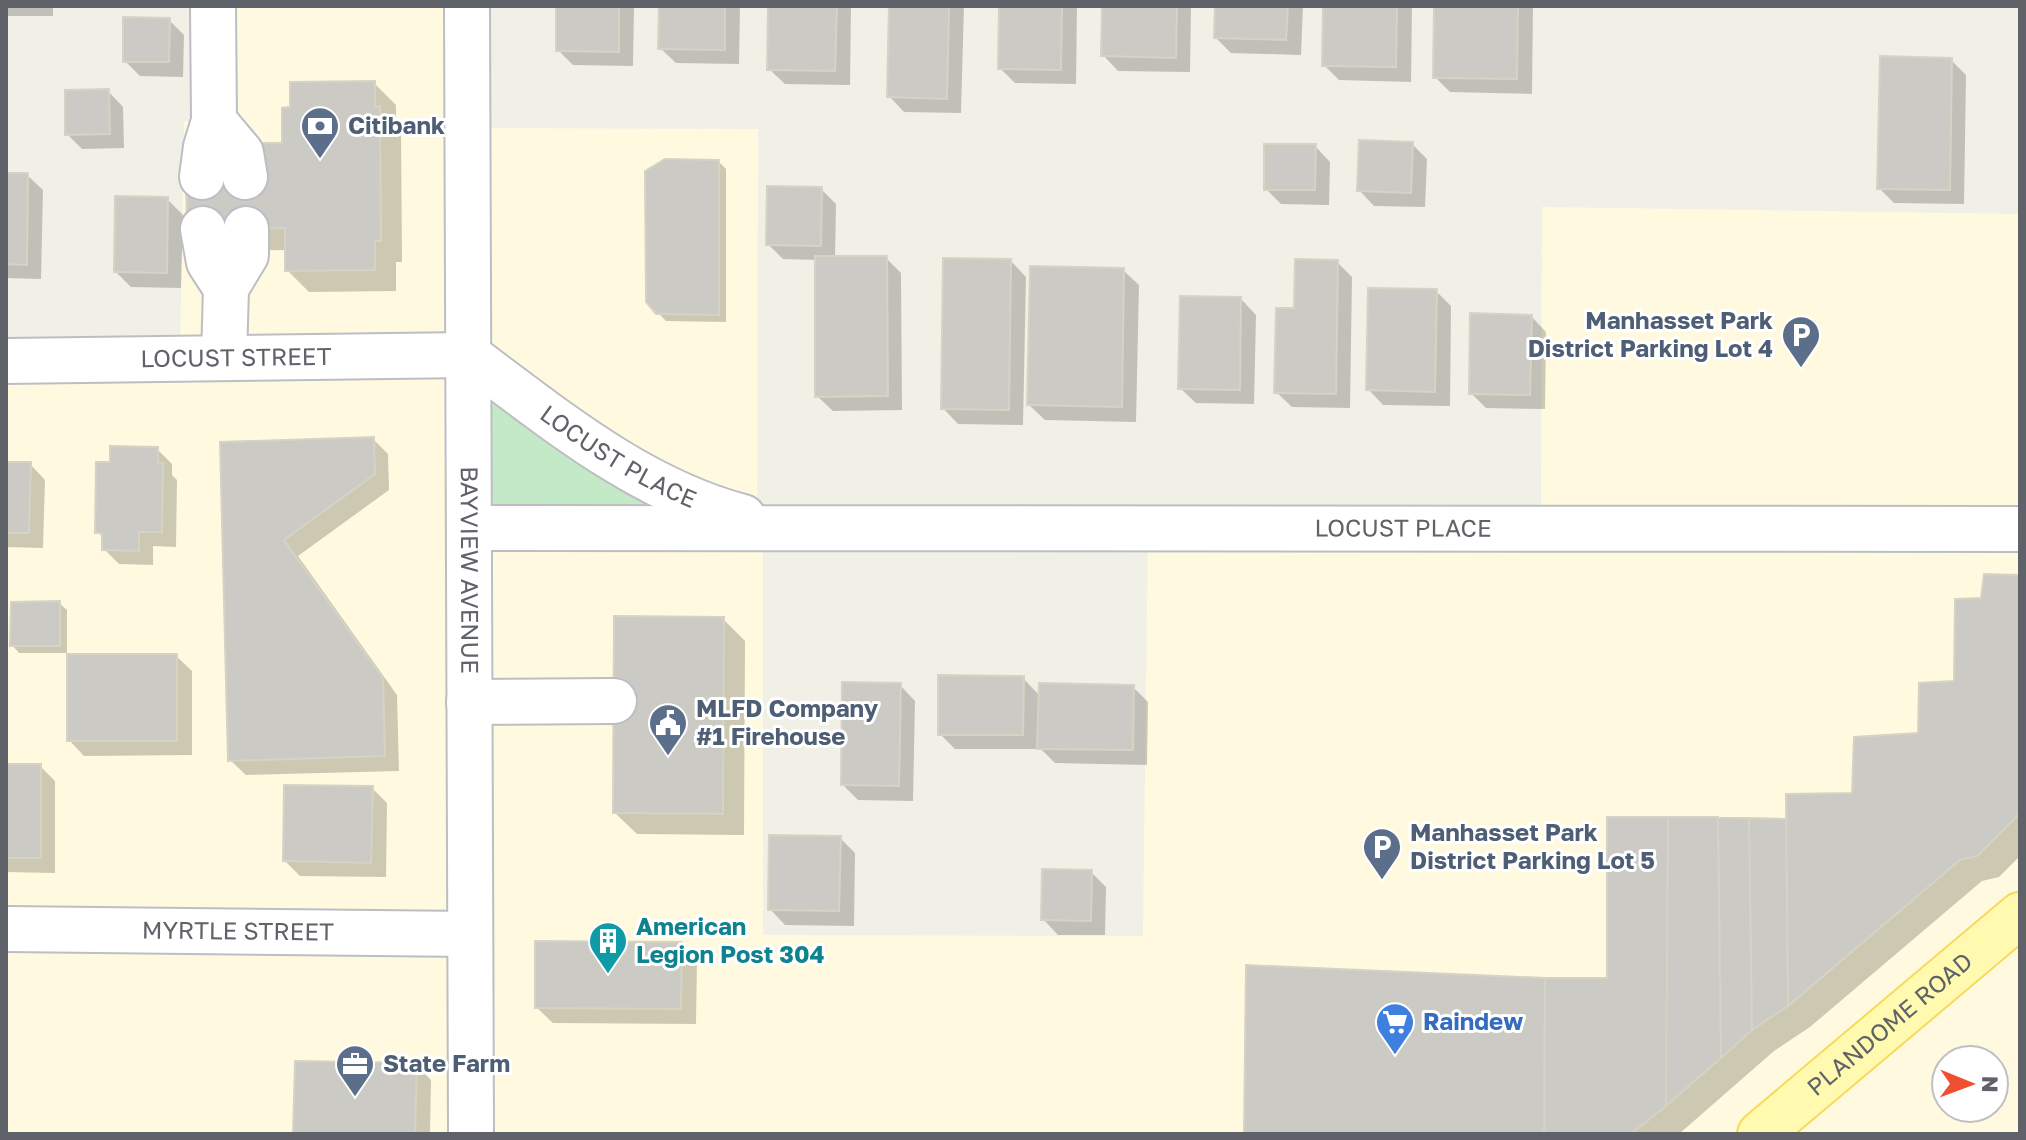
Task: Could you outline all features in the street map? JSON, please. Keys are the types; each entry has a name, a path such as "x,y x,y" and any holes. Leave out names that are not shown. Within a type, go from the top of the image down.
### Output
{"main road":[{"name":"PLANDOME ROAD","path":"1760,1134 2020,919"}],"street":[{"path":"202,177 214,121 213,6"},
{"name":"BAYVIEW AVENUE","path":"467,6 471,1134"},
{"path":"214,121 241,153 245,177"},
{"path":"203,229 209,262 226,288"},
{"path":"224,358 226,288 246,255 246,229"},
{"name":"LOCUST STREET","path":"6,361 468,355"},
{"name":"LOCUST PLACE","path":"468,355 587,443 634,471 728,513 785,528"},
{"name":"LOCUST PLACE","path":"469,528 2020,529"},
{"path":"469,702 614,701"},
{"name":"MYRTLE STREET","path":"6,929 470,934"}],"shaded area":[{"path":"213,6 467,6 470,128 758,129 757,528 763,528 763,935 1143,936 1148,529 1541,528 1542,207 2020,214 2020,1134 6,1134 6,361 180,358 184,121 214,121"}],"green space":[{"path":"468,355 728,513 469,528"}],"building":[{"path":"556,6 619,6 619,52 556,51"},
{"path":"659,6 725,6 725,50 658,49"},
{"path":"768,6 837,6 835,71 767,70"},
{"path":"889,6 949,6 947,99 887,97"},
{"path":"999,6 1062,6 1061,70 998,69"},
{"path":"1102,6 1177,6 1176,58 1101,56"},
{"path":"1215,6 1288,6 1286,40 1214,38"},
{"path":"1323,6 1397,6 1396,67 1322,66"},
{"path":"1434,6 1518,6 1517,79 1433,78"},
{"path":"123,17 170,18 169,62 123,62"},
{"path":"1880,56 1952,58 1950,190 1877,189"},
{"name":"Citibank","path":"375,81 375,107 380,106 381,241 375,241 375,270 285,271 285,228 187,230 186,178 260,177 260,143 282,143 282,108 290,107 290,82"},
{"path":"109,89 110,134 65,135 65,90"},
{"path":"1359,140 1413,142 1411,193 1357,191"},
{"path":"1264,144 1316,144 1315,190 1264,190"},
{"path":"665,159 719,160 719,315 656,314 646,302 645,171"},
{"path":"6,173 28,173 27,265 6,264"},
{"path":"767,186 822,187 821,246 766,245"},
{"path":"115,196 168,197 167,273 114,272"},
{"path":"815,256 887,256 888,396 815,397"},
{"path":"943,258 1011,259 1009,410 941,409"},
{"path":"1295,259 1338,260 1336,394 1274,393 1276,308 1294,308"},
{"path":"1030,266 1124,268 1122,407 1027,405"},
{"path":"1368,288 1437,289 1435,392 1366,390"},
{"path":"1180,296 1241,297 1240,390 1178,389"},
{"path":"1470,313 1532,315 1530,395 1469,394"},
{"path":"374,437 375,474 284,540 383,678 385,756 228,761 220,442"},
{"path":"110,446 158,447 158,463 163,463 162,532 139,532 139,551 102,550 102,533 95,533 96,462 110,462"},
{"path":"6,462 31,462 29,533 6,533"},
{"path":"1984,574 2020,575 2020,813 1977,856 1960,860 1788,1006 1786,794 1852,793 1854,737 1918,733 1919,683 1954,681 1955,599 1981,598"},
{"path":"60,601 60,646 10,646 11,602"},
{"name":"MLFD Company #1 Firehouse","path":"614,616 724,617 723,814 613,813"},
{"path":"67,654 177,654 177,741 67,741"},
{"path":"938,675 1024,676 1023,735 938,735"},
{"path":"842,682 901,683 899,786 841,785"},
{"path":"1039,683 1134,685 1133,750 1037,749"},
{"path":"6,764 41,764 41,858 6,858"},
{"path":"284,785 373,786 371,863 283,861"},
{"path":"1607,817 1668,817 1666,1106 1631,1134 1544,1134 1545,978 1607,978"},
{"path":"1668,817 1718,817 1721,1058 1666,1106"},
{"path":"1718,817 1749,818 1752,1030 1721,1058"},
{"path":"1749,818 1786,819 1788,1006 1752,1030"},
{"path":"769,835 841,836 839,911 768,910"},
{"path":"1042,869 1092,870 1091,921 1041,920"},
{"name":"American Legion Post 304","path":"535,941 682,942 681,1009 535,1008"},
{"name":"Raindew","path":"1246,965 1545,978 1544,1134 1244,1134"},
{"name":"State Farm","path":"295,1061 417,1063 415,1134 293,1134"}],"place":[{"name":"Citibank","path":"320,160"},
{"name":"Manhasset Park District Parking Lot 4","path":"1801,369"},
{"name":"MLFD Company #1 Firehouse","path":"668,757"},
{"name":"Manhasset Park District Parking Lot 5","path":"1382,881"},
{"name":"American Legion Post 304","path":"608,975"},
{"name":"Raindew","path":"1395,1056"},
{"name":"State Farm","path":"355,1098"}]}
